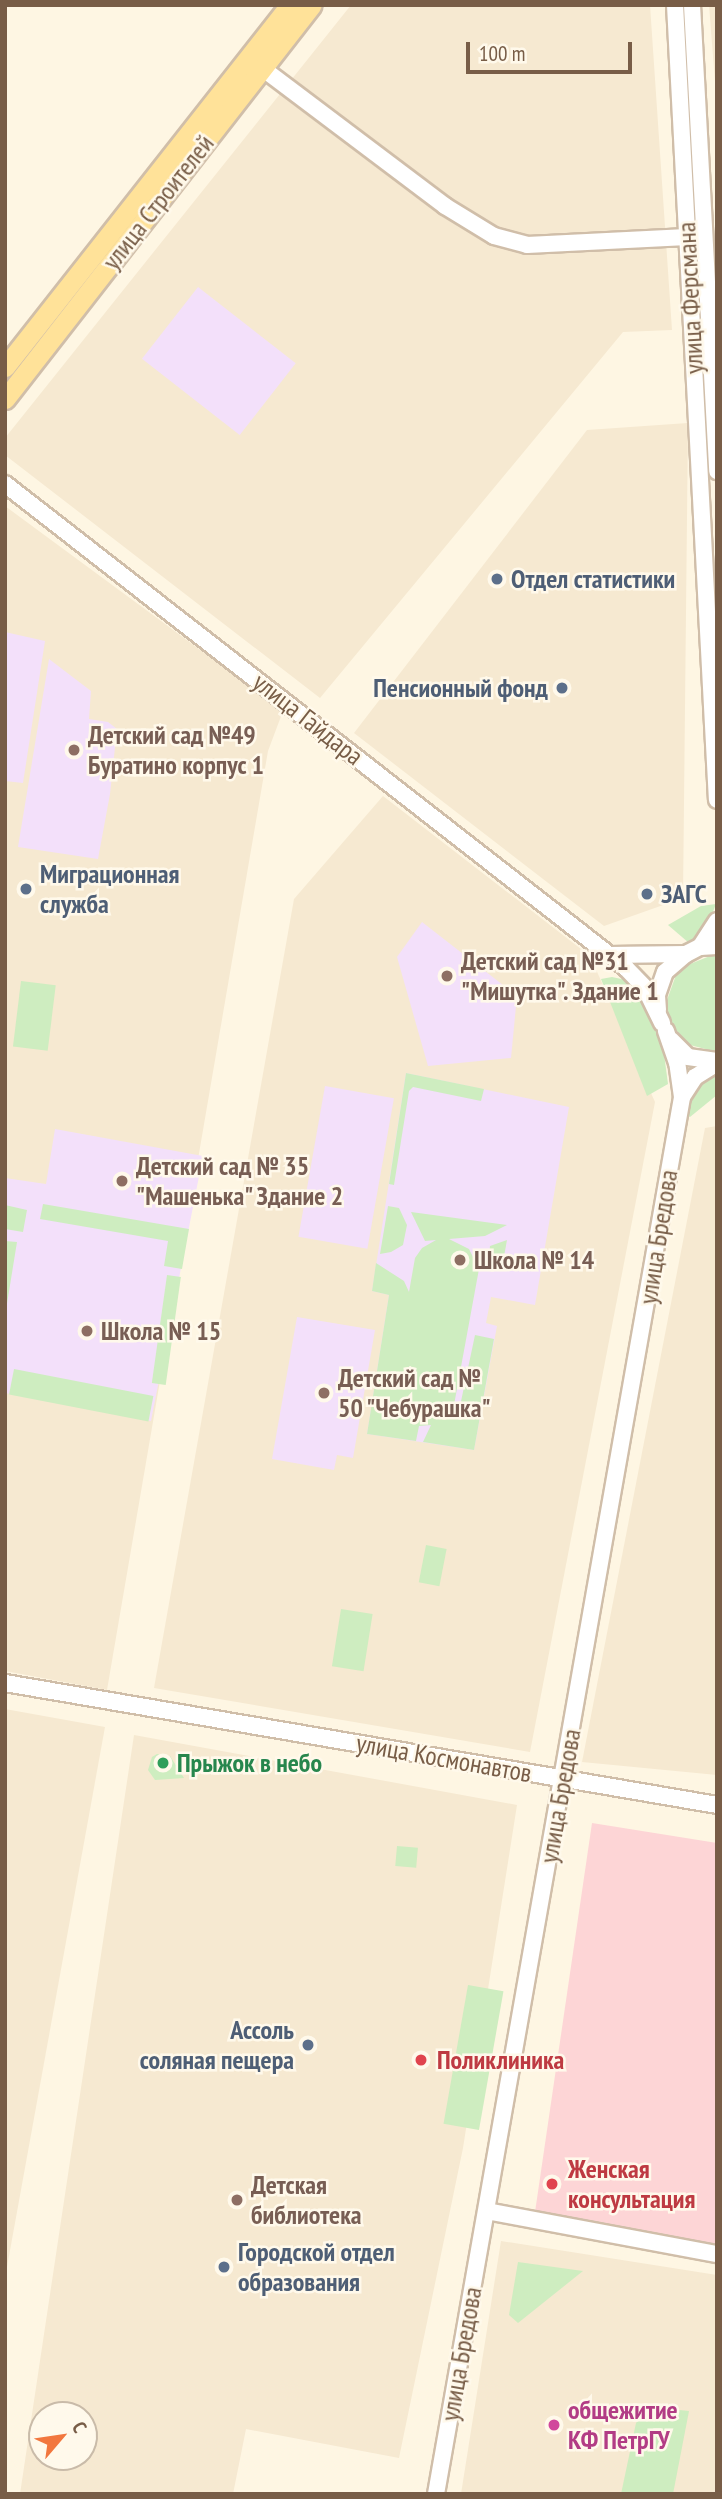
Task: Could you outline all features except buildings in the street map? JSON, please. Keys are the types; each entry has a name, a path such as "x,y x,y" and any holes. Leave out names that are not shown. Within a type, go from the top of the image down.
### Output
{"main road":[{"name":"улица Строителей","path":"255,63 290,5"},
{"name":"улица Строителей","path":"5,398 86,280 255,63 312,5"},
{"name":"улица Строителей","path":"5,367 86,280"}],"street":[{"name":"улица Ферсмана","path":"675,5 689,115 717,471"},
{"name":"улица Ферсмана","path":"692,5 687,237 713,667 717,800"},
{"path":"255,63 445,206 494,236 527,245 687,237"},
{"name":"улица Гайдара","path":"5,484 610,955 645,988 664,1027"},
{"path":"682,1097 677,1063 657,1005 659,982 665,972 693,950 717,921"},
{"path":"610,955 717,946"},
{"path":"664,1027 688,1057 717,1062"},
{"path":"682,1097 695,1077 717,1062"},
{"name":"улица Бредова","path":"436,2494 682,1097"},
{"name":"улица Космонавтов","path":"5,1683 717,1805"},
{"path":"487,2211 717,2254"}],"shaded area":[{"path":"351,5 650,5 672,330 623,332 320,698 5,455 5,438"},
{"path":"709,5 717,5 717,107"},
{"path":"198,287 296,363 240,435 142,359"},
{"path":"688,423 683,898 604,926 354,733 587,430"},
{"path":"5,506 283,711 268,751 107,1690 5,1671"},
{"path":"5,632 45,641 23,783 5,781"},
{"name":"Детский сад №49 Буратино корпус 1","path":"49,659 91,691 89,719 108,722 117,729 110,794 98,859 18,847"},
{"path":"383,796 590,956 655,1102 530,1752 154,1688 294,899"},
{"name":"Детский сад №31 \"Мишутка\". Здание 1","path":"422,922 517,996 511,1058 428,1066 397,957"},
{"name":"Школа № 14","path":"406,1073 569,1107 535,1305 491,1297 486,1323 497,1326 474,1450 367,1434 389,1295 372,1291"},
{"path":"325,1086 394,1098 367,1249 298,1237"},
{"path":"717,1126 717,1775 582,1762 705,1128"},
{"name":"Школа № 15","path":"55,1129 203,1156 151,1421 5,1393 5,1178 46,1184"},
{"name":"Детский сад № 50 \"Чебурашка\"","path":"297,1317 375,1330 353,1458 337,1455 334,1470 272,1459"},
{"path":"5,1709 105,1727 5,2278"},
{"path":"134,1735 517,1805 463,2148 399,2458 246,2429 233,2494 20,2494 28,2441 28,2471 98,2471 98,2401 34,2401"},
{"path":"592,1823 717,1843 717,2254 534,2219"},
{"path":"501,2241 717,2275 717,2494 461,2494"}],"green space":[{"path":"716,904 707,927 689,943 668,925 701,906"},
{"path":"717,956 717,1052 690,1045 672,1026 667,1000 676,975 685,966"},
{"path":"612,977 626,980 643,1002 662,1039 668,1084 647,1096 601,979"},
{"path":"21,981 56,985 48,1051 13,1047"},
{"path":"717,1070 717,1095 690,1117 683,1113 698,1082"},
{"path":"406,1073 484,1089 481,1101 413,1087 409,1091 394,1185 389,1184"},
{"path":"43,1204 189,1229 182,1269 164,1266 168,1241 40,1219"},
{"path":"5,1205 27,1210 23,1232 5,1229"},
{"path":"388,1206 399,1208 407,1225 403,1245 391,1252 380,1254"},
{"path":"411,1212 507,1225 485,1236 449,1239 469,1249 479,1269 454,1405 460,1406 475,1335 494,1339 474,1450 423,1442 431,1425 419,1426 416,1441 367,1434 389,1295 372,1291 376,1263 404,1281 409,1292 415,1258 422,1248 436,1240 425,1241"},
{"path":"507,1240 503,1262 496,1271 488,1266 490,1246"},
{"path":"5,1241 17,1242 5,1316"},
{"path":"167,1275 181,1277 166,1385 152,1383"},
{"path":"14,1369 153,1396 148,1422 9,1395"},
{"path":"426,1545 447,1549 439,1586 419,1582"},
{"path":"341,1609 373,1614 364,1671 332,1666"},
{"name":"Прыжок в небо","path":"157,1754 170,1756 184,1778 155,1780 148,1770 152,1757"},
{"path":"397,1846 418,1848 416,1868 395,1866"},
{"path":"468,1985 503,1991 479,2130 444,2124"},
{"path":"518,2262 583,2271 518,2323 509,2315"},
{"path":"650,2407 689,2411 673,2494 621,2494 636,2423"}],"place":[{"name":"Отдел статистики","path":"497,579"},
{"name":"Пенсионный фонд","path":"562,688"},
{"name":"Детский сад №49 Буратино корпус 1","path":"74,750"},
{"name":"Миграционная служба","path":"26,889"},
{"name":"ЗАГС","path":"647,894"},
{"name":"Детский сад №31 \"Мишутка\". Здание 1","path":"447,976"},
{"name":"Детский сад № 35 \"Машенька\" Здание 2","path":"122,1181"},
{"name":"Школа № 14","path":"460,1260"},
{"name":"Школа № 15","path":"87,1331"},
{"name":"Детский сад № 50 \"Чебурашка\"","path":"324,1393"},
{"name":"Прыжок в небо","path":"163,1763"},
{"name":"Ассоль соляная пещера","path":"308,2045"},
{"name":"Поликлиника","path":"421,2060"},
{"name":"Женская консультация","path":"552,2184"},
{"name":"Детская библиотека","path":"237,2200"},
{"name":"Городской отдел образования","path":"224,2267"},
{"name":"общежитие КФ ПетрГУ","path":"554,2425"}]}
